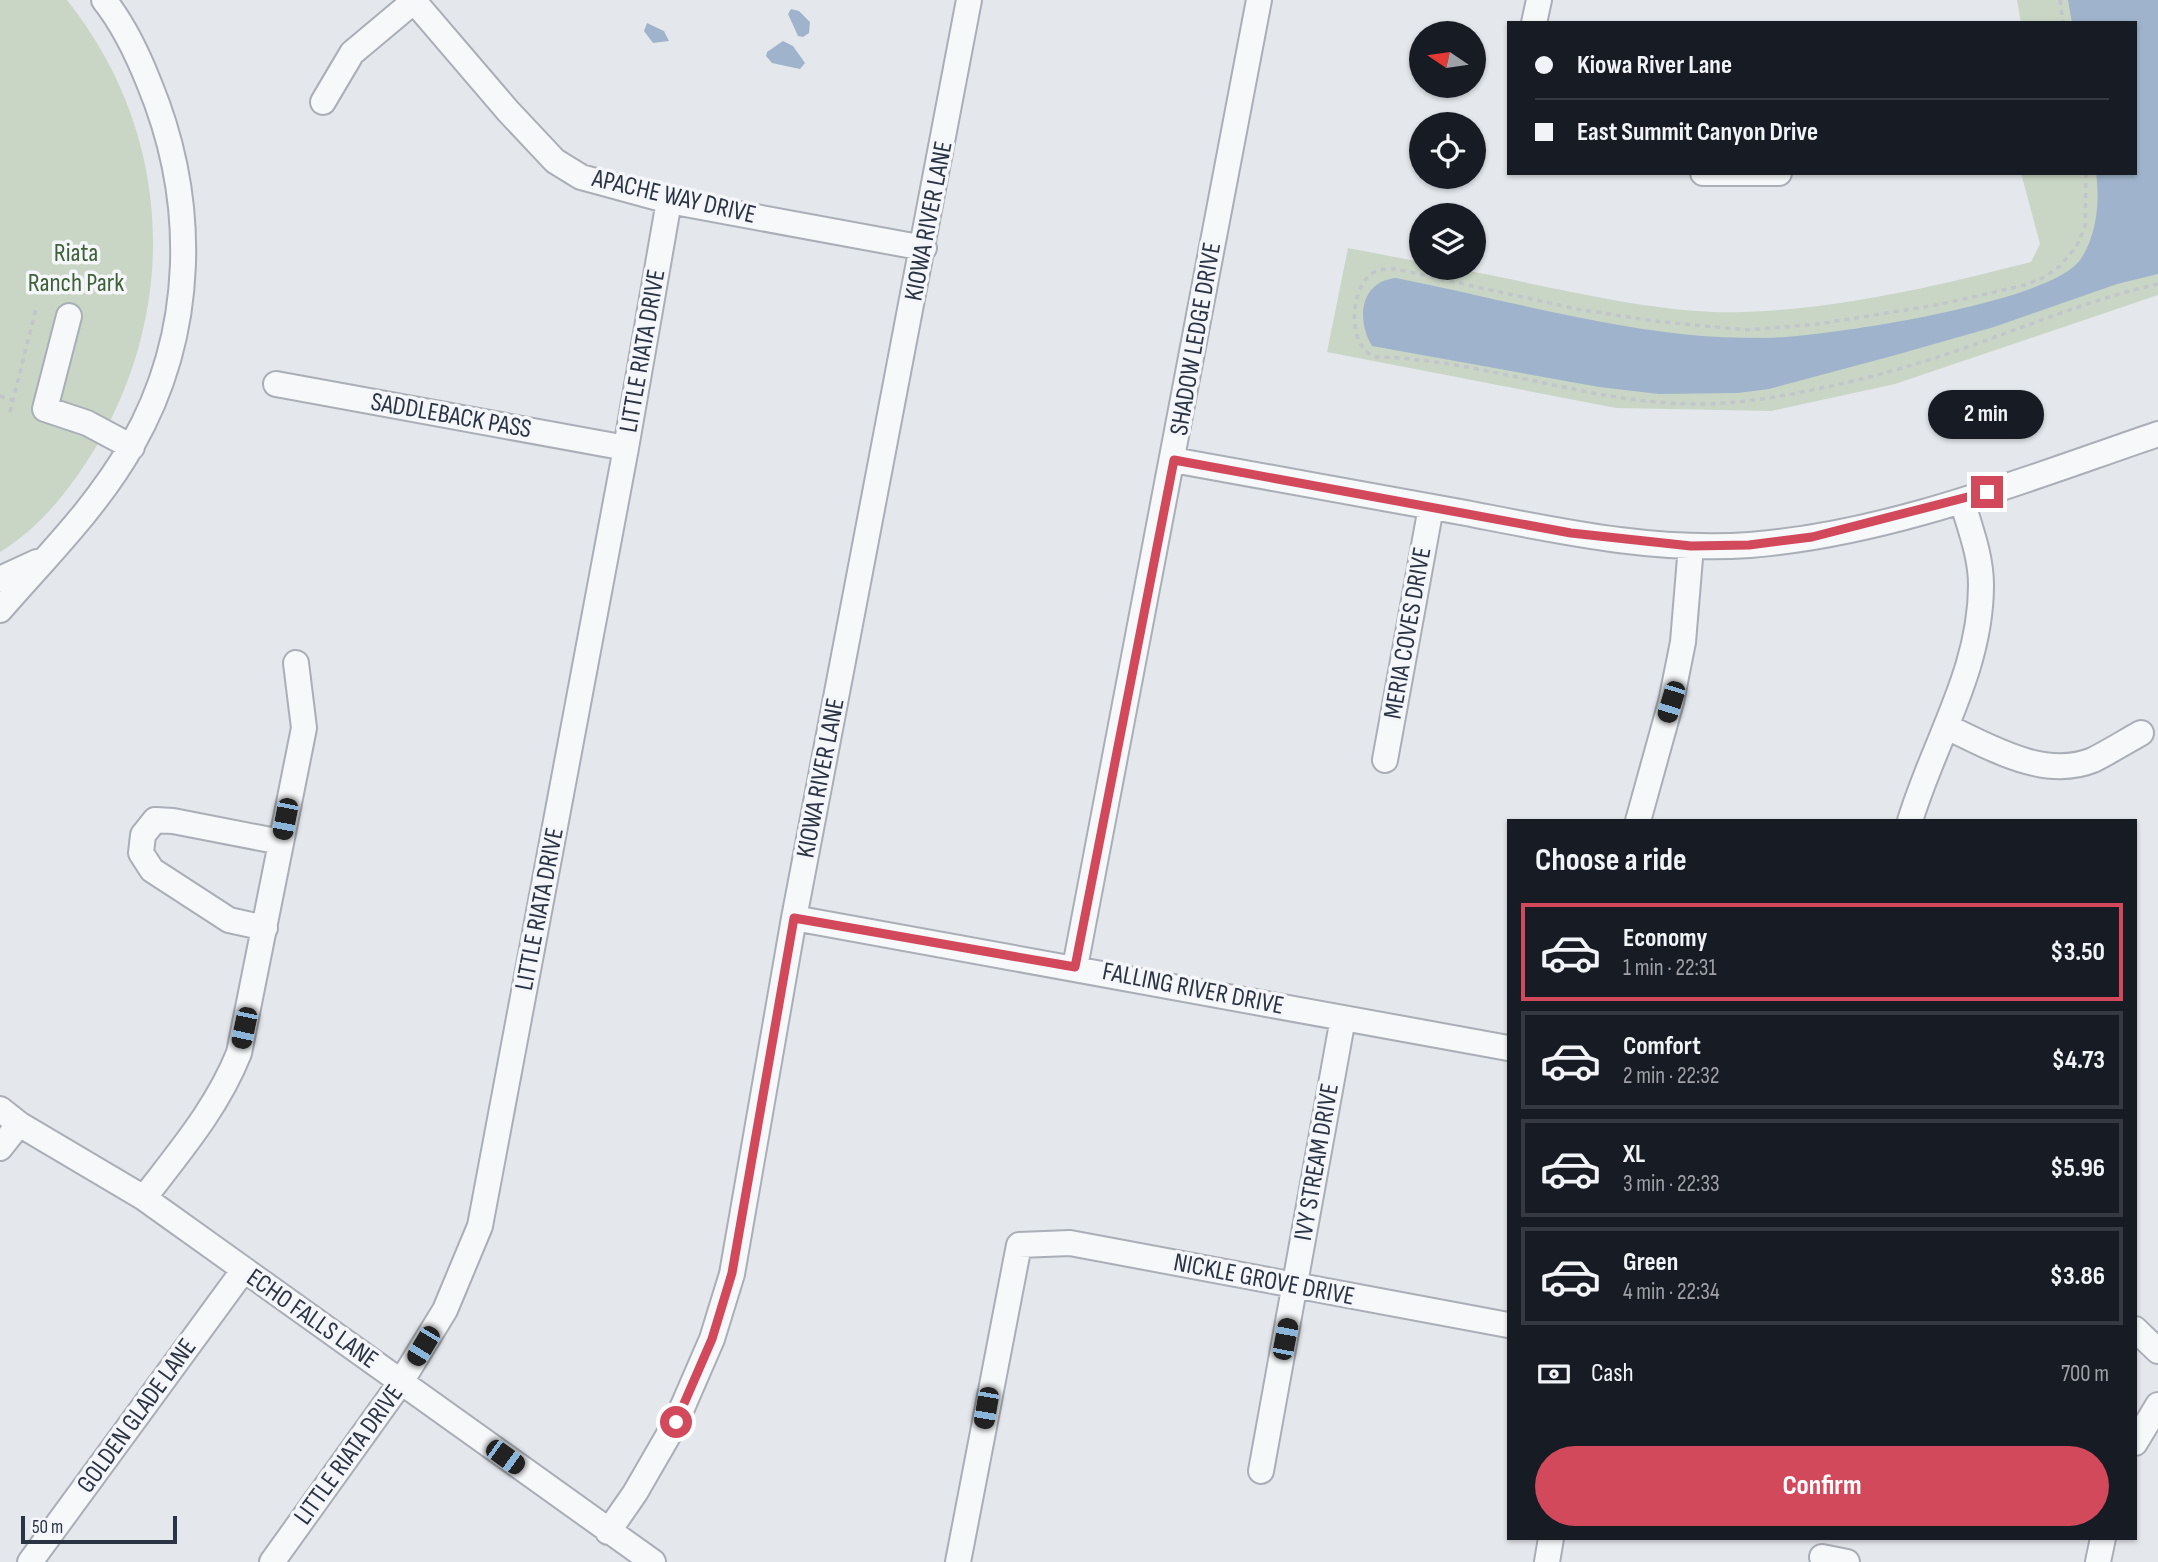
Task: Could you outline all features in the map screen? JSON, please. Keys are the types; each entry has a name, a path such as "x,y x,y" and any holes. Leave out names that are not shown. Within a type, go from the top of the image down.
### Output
{"street":[{"name":"APACHE WAY DRIVE","path":"414,0 508,111 555,161 581,177 669,201 924,247"},
{"path":"323,102 352,53 414,0"},
{"name":"KIOWA RIVER LANE","path":"608,1532 635,1493 676,1422 712,1339 732,1273 794,918 970,0"},
{"name":"SHADOW LEDGE DRIVE","path":"1075,967 1174,460 1259,0"},
{"path":"1535,21 1539,0"},
{"path":"0,610 88,512 132,447 149,413 176,326 185,223 177,169 162,115 139,59 107,1"},
{"path":"1740,175 1766,175"},
{"name":"LITTLE RIATA DRIVE","path":"272,1562 401,1382 445,1310 480,1226 626,448 669,201"},
{"path":"69,316 45,408 87,423 132,447"},
{"name":"SADDLEBACK PASS","path":"276,384 626,448"},
{"path":"1174,460 1594,536 1691,546 1749,545 1812,537 1962,500 2158,434"},
{"path":"1911,819 1919,790 1969,670 1977,631 1981,583 1976,547 1962,500"},
{"name":"MERIA COVES DRIVE","path":"1385,760 1431,507"},
{"path":"1640,819 1671,702 1683,642 1691,546"},
{"path":"0,579 44,559"},
{"path":"144,1198 226,1087 239,1053 304,728 296,663"},
{"path":"1947,727 2014,758 2053,766 2090,761 2141,733"},
{"path":"265,928 229,920 152,870 141,853 143,835 155,820 173,821 281,842"},
{"name":"FALLING RIVER DRIVE","path":"794,918 1075,967 1507,1048"},
{"name":"IVY STREAM DRIVE","path":"1261,1471 1343,1018"},
{"path":"0,1148 9,1117"},
{"name":"ECHO FALLS LANE","path":"9,1117 144,1198 653,1562"},
{"name":"NICKLE GROVE DRIVE","path":"958,1562 1019,1245 1070,1243 1507,1325"},
{"name":"GOLDEN GLADE LANE","path":"30,1562 243,1270"},
{"path":"2137,1331 2158,1351"},
{"path":"2137,1440 2158,1405"},
{"path":"1547,1562 1551,1540"},
{"path":"2098,1562 2103,1540"},
{"path":"1823,1553 1847,1562"}],"path":[{"path":"2060,0 2063,21"},
{"path":"2085,175 2085,227 2076,247 2060,266 2025,285 1942,304 1818,324 1747,330 1590,311 1396,269 1382,269 1369,276 1359,295 1355,324 1358,344 1366,353 1375,356 1448,366 1578,392 1646,402 1724,403 1774,396 1912,365 2100,298 2158,284"},
{"path":"10,412 37,305"},
{"path":"0,396 13,400"}],"green space":[{"name":"Riata Ranch Park","path":"0,0 67,0 102,51 128,105 144,162 152,219 151,278 142,335 123,392 96,447 65,492 29,531 0,552"},
{"path":"2017,0 2158,0 2158,295 1895,384 1771,411 1616,408 1327,352 1348,248 1409,260 1409,280 1486,280 1486,275 1635,304 1708,312 1779,310 1852,301 1924,288 2031,262 2040,244 2022,175 2137,175 2137,21 2021,21"}],"water":[{"path":"2068,0 2158,0 2158,274 2117,284 1994,327 1892,356 1769,389 1738,393 1659,394 1599,387 1372,346 1367,336 1363,314 1368,294 1375,286 1396,278 1645,329 1702,336 1766,338 1835,331 1933,315 2026,290 2060,276 2080,260 2094,229 2098,195 2096,175 2137,175 2137,21 2072,21"},
{"path":"791,9 799,11 810,22 809,33 803,37 798,36 788,14"},
{"path":"647,23 664,31 669,41 653,43 644,31"},
{"path":"783,41 793,46 805,63 800,69 772,63 766,56 767,52"}],"route":[{"path":"676,1422 712,1339 732,1273 794,918 1075,967 1174,460 1571,533 1691,546 1749,545 1812,537 1987,492"}]}
